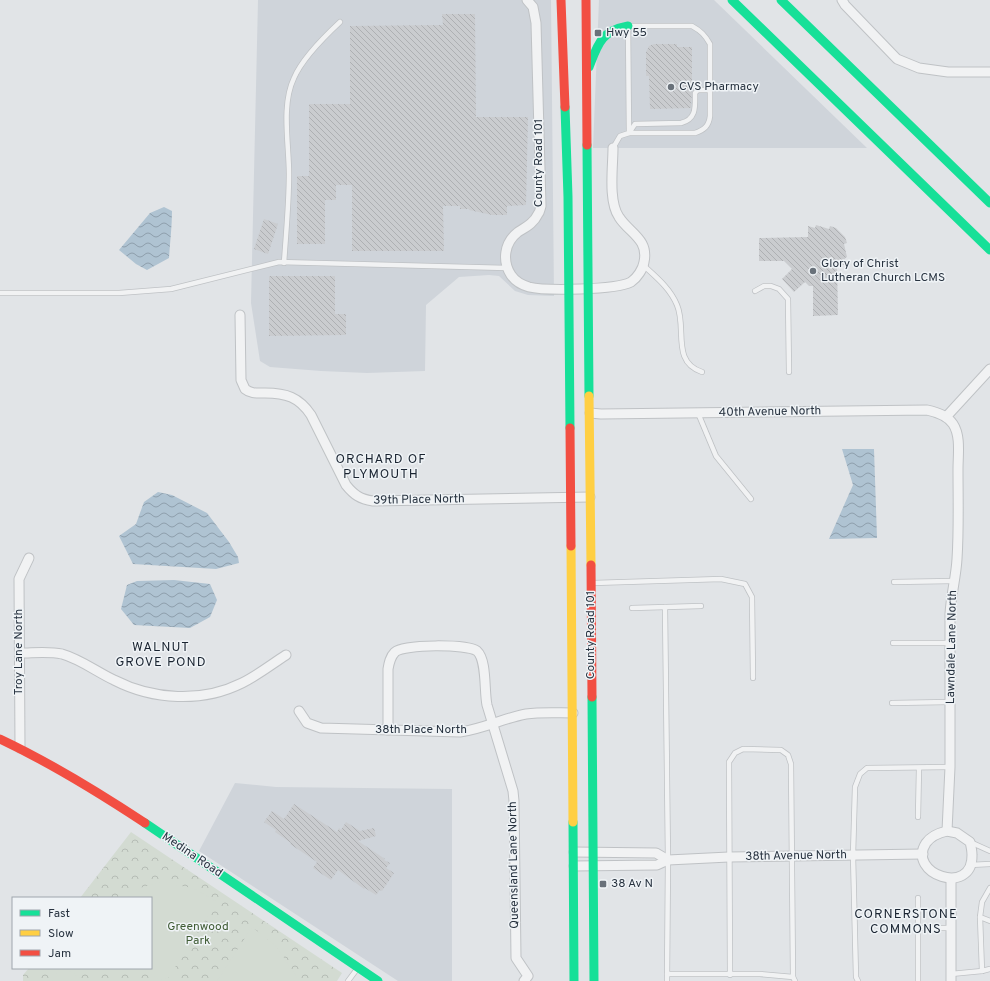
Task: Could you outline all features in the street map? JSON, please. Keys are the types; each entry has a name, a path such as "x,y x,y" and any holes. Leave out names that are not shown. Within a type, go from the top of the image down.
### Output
{"main road":[{"name":"County Road 101","path":"561,0 568,197 574,981"},
{"name":"County Road 101","path":"586,0 594,981"},
{"path":"732,0 990,250"},
{"path":"781,0 990,203"},
{"path":"586,72 605,34 616,28 628,26"},
{"name":"Medina Road","path":"0,739 59,769 108,799 378,981"}],"street":[{"name":"County Road 101","path":"507,268 505,254 509,243 518,232 527,227 533,221 539,214 541,206 536,23 533,7 528,0"},
{"path":"842,0 845,6 897,59 919,68 948,72 990,72"},
{"path":"507,268 512,277 520,283 530,287 589,288 619,286 631,281 638,274 644,262 644,247 639,238 619,217 614,207 613,148"},
{"name":"39th Place North","path":"240,315 241,380 245,389 249,392 287,395 296,399 304,406 311,414 346,485 352,494 362,500 590,497"},
{"path":"947,418 990,369"},
{"name":"40th Avenue North","path":"590,413 927,410 938,412 947,418"},
{"name":"Lawndale Lane North","path":"947,418 953,424 958,440 957,560 951,599 950,767 947,831"},
{"name":"Troy Lane North","path":"20,748 19,579 29,558"},
{"name":"Queensland Lane North","path":"388,730 388,669 390,661 395,653 401,649 410,647 467,647 477,651 483,662 485,672 485,695 514,801 516,958 526,978"},
{"path":"20,653 62,654 134,689 178,697 200,696 222,691 242,683 286,655"},
{"name":"38th Place North","path":"299,711 307,723 321,728 460,732 469,731 525,714 573,712"},
{"path":"947,831 957,833 970,842 972,855 970,865 966,872 958,877 951,879 940,877 931,871 925,862 923,854 924,847 929,839 938,833 947,831"},
{"name":"38th Avenue North","path":"574,852 656,854 668,860"},
{"name":"38th Avenue North","path":"574,866 657,865 668,860 730,857 923,854"},
{"path":"951,879 951,978"}],"lane":[{"path":"284,262 289,181 288,100 294,77 307,57 340,22"},
{"path":"613,148 620,136 629,133 695,133 701,131 709,122 710,44 701,30 692,26 628,26 629,133"},
{"path":"629,133 636,124 681,123 688,121 692,117 695,109 695,93 698,90 710,90"},
{"path":"0,293 119,293 171,289 279,262 507,268"},
{"path":"643,265 663,284 677,304 681,318 683,354 686,362 691,367 702,372"},
{"path":"755,290 764,286 771,286 779,289 788,299 789,372"},
{"path":"698,413 716,456 751,498"},
{"path":"591,583 721,579 745,584 752,597 753,678"},
{"path":"894,582 954,581"},
{"path":"632,608 701,606"},
{"path":"665,607 668,860 667,981"},
{"path":"893,643 950,643"},
{"path":"892,703 950,702"},
{"path":"667,974 730,975 760,974 794,979 791,764 788,755 781,750 743,749 735,753 729,762 730,975"},
{"path":"858,981 856,977 853,855 855,787 860,774 867,768 950,767"},
{"path":"918,817 919,768"},
{"path":"970,842 990,851"},
{"path":"970,865 990,864"},
{"path":"982,971 980,917 982,902 990,888"},
{"path":"918,898 918,981"},
{"path":"980,917 990,921"},
{"path":"918,928 951,928"},
{"path":"348,981 358,967"},
{"path":"951,978 990,969"}],"shaded area":[{"path":"258,0 551,0 554,296 528,295 515,291 499,276 489,275 459,277 426,305 425,371 367,373 321,371 270,367 260,361 251,303"},
{"path":"599,0 714,0 867,148 593,148"},
{"path":"235,783 276,787 452,789 452,981 398,981 199,851"}],"green space":[{"name":"Greenwood Park","path":"131,832 342,973 337,981 23,981 23,975 28,969 152,969 152,897 81,897"},
{"path":"159,882 193,888 217,902 168,978 160,980 144,969 152,969 152,897 118,897 121,894"},
{"path":"252,927 277,947 296,976 297,981 217,981"},
{"path":"59,969 67,969 85,981 52,981"}],"water":[{"path":"164,207 172,211 169,258 147,270 136,264 119,250 150,213"},
{"path":"842,449 874,449 877,538 829,539 853,485"},
{"path":"158,492 172,495 207,513 229,542 238,557 239,563 216,569 133,564 119,536 136,524 144,502"},
{"path":"174,580 210,584 217,600 210,617 190,628 134,625 121,609 127,585 137,581"}],"building":[{"path":"442,14 475,14 476,117 528,117 526,205 507,206 507,215 492,215 469,209 460,209 460,206 443,206 444,251 352,251 352,185 336,185 336,200 325,200 325,244 297,244 297,176 309,176 309,104 350,104 350,26 443,25"},
{"name":"CVS Pharmacy","path":"654,44 677,44 677,47 692,47 691,108 650,109 649,76 646,76 646,52 649,46"},
{"path":"264,219 278,224 268,254 254,249"},
{"name":"Glory of Christ Lutheran Church LCMS","path":"816,225 829,229 830,226 836,228 845,237 847,243 844,244 847,265 837,265 838,315 813,316 813,286 809,286 805,282 794,292 782,279 792,269 784,261 759,261 759,238 808,237 808,226 815,228"},
{"path":"269,276 335,276 335,314 346,314 346,335 269,336"},
{"path":"294,804 337,832 339,828 341,830 346,822 360,831 374,828 376,836 358,841 390,863 386,868 394,873 382,891 380,890 376,895 365,888 364,889 338,870 331,880 313,868 317,862 290,844 291,843 275,832 276,830 264,822 272,811 284,819"}],"traffic: fast":[{"path":"732,0 990,250"},
{"path":"781,0 990,203"},
{"path":"589,67 598,45 606,35 619,28 628,26"},
{"path":"565,107 568,197 570,428"},
{"path":"587,145 589,396"},
{"path":"592,697 594,981"},
{"path":"573,822 574,981"},
{"path":"145,823 378,981"}],"traffic: slow":[{"path":"589,396 591,565"},
{"path":"571,546 573,822"}],"traffic: jam":[{"path":"561,0 565,107"},
{"path":"586,0 587,145"},
{"path":"570,428 571,546"},
{"path":"591,565 592,697"},
{"path":"0,739 74,778 145,823"}],"place":[{"name":"Hwy 55","path":"598,33"},
{"name":"CVS Pharmacy","path":"671,87"},
{"name":"Glory of Christ Lutheran Church LCMS","path":"813,271"},
{"name":"38 Av N","path":"603,884"}],"district":[{"name":"ORCHARD OF PLYMOUTH","path":"381,468"},
{"name":"WALNUT GROVE POND","path":"161,656"},
{"name":"CORNERSTONE COMMONS","path":"906,922"}]}
